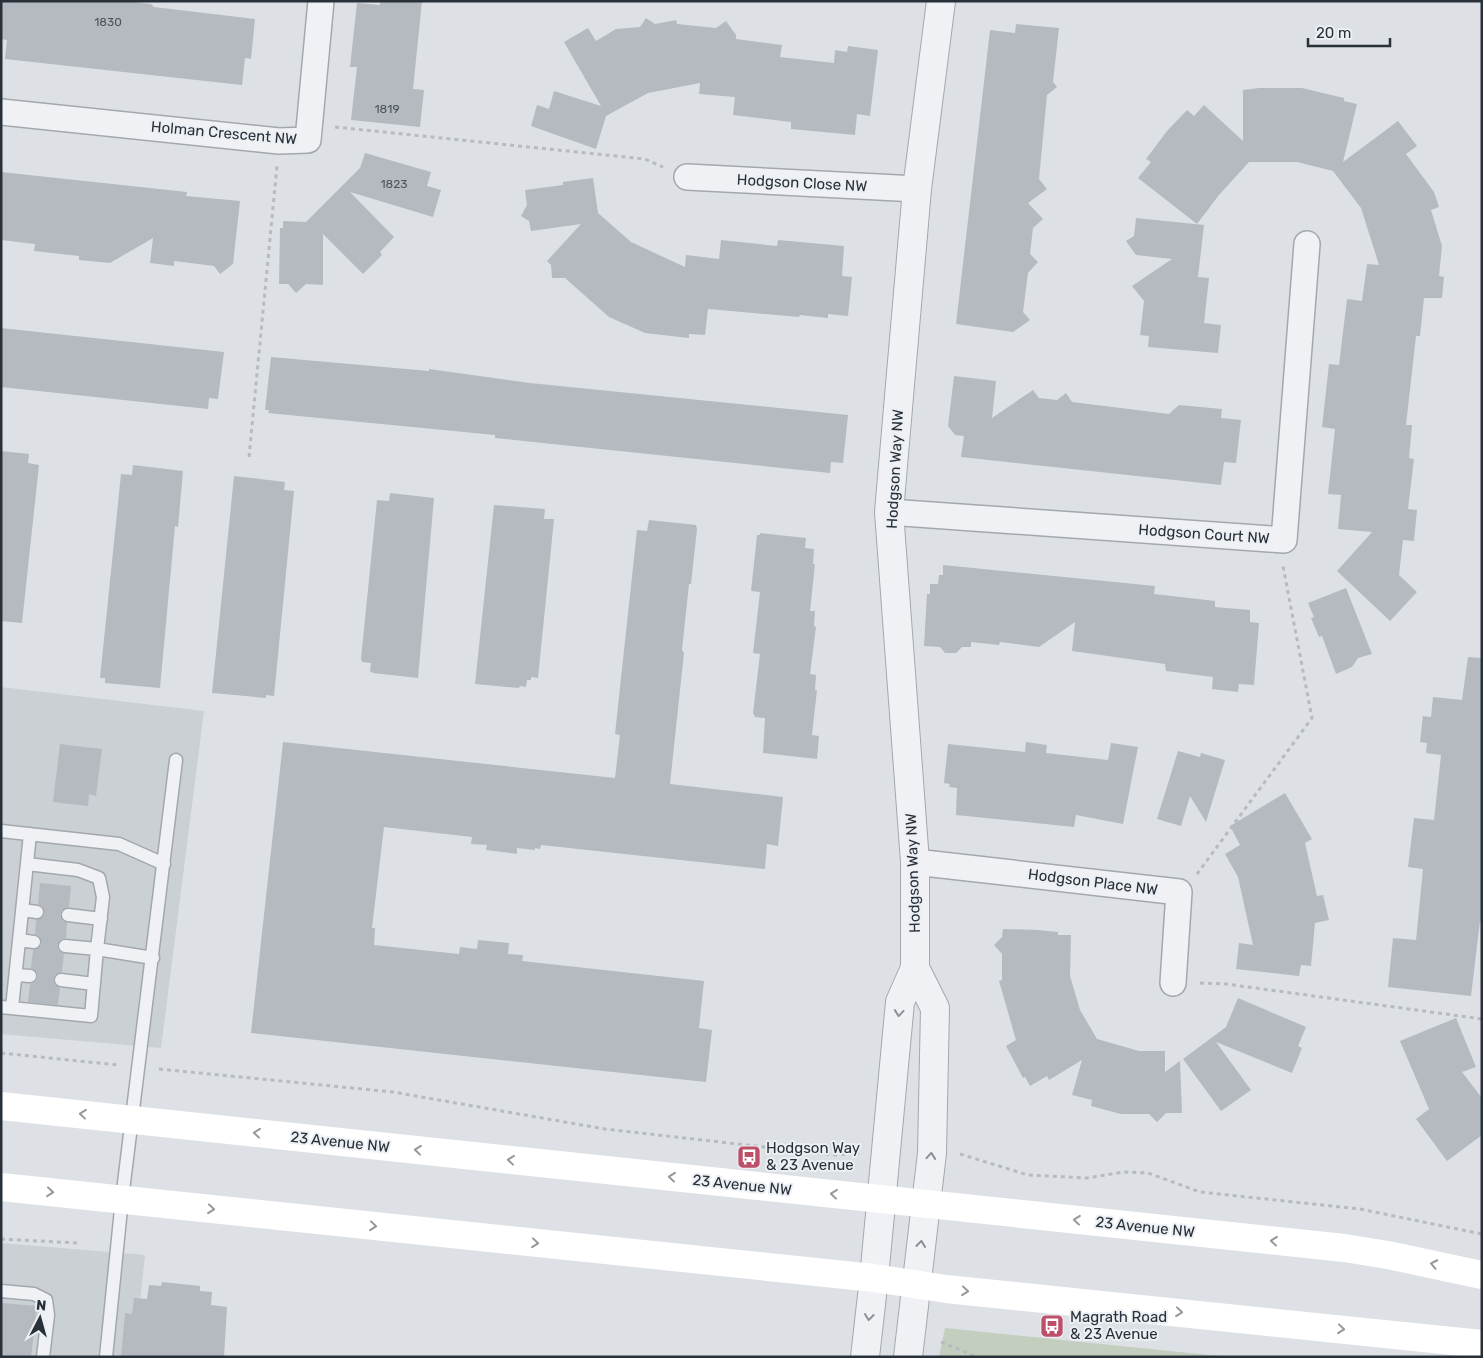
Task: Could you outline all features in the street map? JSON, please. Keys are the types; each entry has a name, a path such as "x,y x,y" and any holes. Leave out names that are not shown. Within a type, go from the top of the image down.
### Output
{"main road":[{"name":"23 Avenue NW","path":"1,1106 1344,1248 1388,1254 1482,1275"},
{"path":"1,1187 874,1278 946,1289 1482,1344"}],"street":[{"name":"Holman Crescent NW","path":"1,112 279,141 308,140 321,1"},
{"name":"Hodgson Way NW","path":"865,1357 882,1200 900,1002 915,968 916,862 889,512 917,188 941,1"},
{"name":"Hodgson Close NW","path":"687,177 917,188"},
{"name":"Hodgson Court NW","path":"889,512 1284,540 1307,244"},
{"name":"Hodgson Place NW","path":"916,862 1179,892 1173,983"},
{"name":"Hodgson Way NW","path":"908,1357 932,1152 934,1008 915,968"}],"lane":[{"path":"106,1357 122,1200 176,760"},
{"path":"1,831 119,844 164,864"},
{"path":"27,864 78,870 99,878 103,897 91,1016 7,1007 16,974 22,910 30,834"},
{"path":"22,910 37,912"},
{"path":"68,915 101,919"},
{"path":"19,940 34,942"},
{"path":"65,946 153,958"},
{"path":"16,974 30,976"},
{"path":"61,980 94,984"},
{"path":"1,1291 34,1294 46,1300 48,1315 43,1357"}],"path":[{"path":"308,140 336,127 645,159 687,177"},
{"path":"249,457 279,141"},
{"path":"1179,892 1202,868 1312,718 1283,571 1284,540"},
{"path":"1173,983 1226,984 1482,1019"},
{"path":"1,1053 394,1092 605,1129 835,1155 857,1152 886,1153"},
{"path":"932,1152 960,1154 1028,1175 1087,1178 1124,1172 1148,1173 1200,1192 1360,1209 1482,1234"},
{"path":"1,1239 77,1243"},
{"path":"941,1342 977,1357"}],"shaded area":[{"path":"1,687 204,711 161,1048 1,1034"},
{"path":"1,1243 145,1255 134,1357 1,1357"}],"green space":[{"path":"945,1328 1229,1357 939,1357"}],"building":[{"path":"1,1 124,1 151,4 154,7 255,19 251,59 245,58 242,85 5,59 7,40 1,39"},
{"path":"380,1 422,1 413,89 424,90 420,127 351,120 357,67 350,67 357,3 380,5"},
{"path":"646,18 655,24 676,20 677,24 716,28 726,21 736,35 736,39 782,45 780,57 834,63 835,50 847,52 848,46 878,50 870,116 857,114 855,135 791,129 791,122 733,115 735,97 699,94 700,83 648,93 606,116 596,149 531,126 537,105 549,109 554,91 601,106 564,42 588,28 596,41 616,29 640,27"},
{"path":"1016,24 1059,28 1053,82 1057,87 1047,95 1039,179 1047,189 1028,203 1043,219 1033,228 1030,254 1038,262 1028,273 1023,312 1030,320 1013,332 956,324 990,30 1015,33"},
{"path":"1302,88 1344,98 1344,101 1357,104 1343,162 1398,121 1417,146 1406,154 1434,192 1439,207 1431,210 1442,246 1439,276 1444,277 1442,298 1424,298 1420,336 1416,336 1406,425 1412,425 1409,458 1414,459 1408,509 1417,510 1414,541 1403,540 1399,575 1417,592 1390,621 1337,571 1372,532 1338,529 1341,495 1328,494 1335,429 1322,427 1329,364 1339,365 1347,299 1362,301 1367,264 1379,265 1361,208 1333,171 1297,162 1249,162 1219,195 1197,224 1138,178 1151,162 1146,159 1167,131 1187,110 1194,116 1204,105 1243,141 1243,90"},
{"path":"365,153 431,172 427,186 441,190 433,217 350,192 394,237 380,252 382,255 363,274 323,234 323,285 306,284 296,293 288,284 279,284 280,228 283,228 283,221 306,222 360,168"},
{"path":"1,172 187,192 186,196 240,201 233,264 220,274 214,266 174,261 174,266 150,263 153,238 110,263 79,260 79,256 34,251 35,244 1,240"},
{"path":"593,178 598,213 631,242 685,267 686,255 719,259 721,240 777,246 778,240 844,246 842,276 852,277 848,316 828,314 828,318 800,315 799,317 708,309 705,335 689,334 689,338 645,333 609,317 565,278 552,278 551,265 547,261 581,224 531,231 529,221 521,216 527,205 525,190 563,185 563,182"},
{"path":"1136,218 1204,225 1198,277 1209,278 1204,323 1221,325 1218,353 1148,347 1149,336 1140,335 1144,301 1132,286 1172,259 1136,255 1126,241 1134,236"},
{"path":"1,328 224,352 218,399 209,398 208,409 1,387"},
{"path":"271,357 429,371 429,369 530,383 848,415 843,463 831,462 830,473 495,438 495,435 268,413 269,410 265,410"},
{"path":"954,376 996,381 992,418 1033,390 1039,398 1057,400 1066,393 1072,402 1169,414 1179,405 1222,409 1221,418 1241,420 1236,463 1224,462 1221,485 961,457 964,436 955,435 948,426"},
{"path":"1,451 29,454 28,463 39,465 22,623 1,621"},
{"path":"133,465 183,471 178,527 175,526 160,688 105,683 105,678 100,678 121,474 132,475"},
{"path":"234,476 285,482 284,490 294,491 274,696 266,695 266,698 212,693"},
{"path":"390,493 434,498 418,678 373,673 370,671 371,663 362,662 361,659 377,500 389,501"},
{"path":"494,505 545,509 544,519 554,519 538,678 531,677 531,680 527,680 526,687 475,684"},
{"path":"649,520 696,525 697,529 682,650 684,653 670,784 783,797 778,846 767,844 765,869 541,845 540,849 535,848 535,850 517,848 517,854 486,850 487,845 471,844 472,837 384,827 372,928 375,928 374,945 459,954 460,947 477,949 478,940 509,943 508,954 523,955 522,961 704,981 699,1028 712,1030 706,1082 251,1033 283,742 615,778 620,735 615,734 637,530 647,531"},
{"path":"760,533 806,538 805,548 814,549 813,564 815,564 810,611 815,611 814,626 816,627 810,674 816,675 815,690 817,690 812,735 819,736 817,759 763,753 765,718 755,717 753,713 760,654 753,653 760,592 751,591 757,535 760,535"},
{"path":"943,565 1155,586 1154,594 1215,601 1215,607 1250,610 1250,622 1259,623 1254,685 1239,684 1238,692 1212,689 1213,677 1166,671 1165,664 1072,651 1075,622 1039,647 1000,642 999,645 971,642 971,647 962,647 956,653 945,653 940,647 924,646 927,594 930,594 930,584 938,584 939,575 943,575"},
{"path":"1346,588 1372,654 1358,658 1352,667 1336,674 1322,636 1319,637 1311,618 1314,617 1308,603"},
{"path":"1468,657 1482,658 1482,922 1480,921 1471,996 1388,987 1393,938 1416,940 1423,869 1408,867 1414,818 1434,820 1441,755 1426,753 1427,743 1420,742 1423,716 1431,717 1433,697 1462,700"},
{"path":"1026,742 1047,745 1046,753 1108,760 1111,743 1138,747 1123,824 1076,815 1074,827 956,815 957,788 949,787 950,784 944,783 948,744 1025,752"},
{"path":"60,744 102,749 96,796 89,794 88,806 53,802"},
{"path":"1178,751 1200,757 1201,753 1225,760 1206,822 1190,796 1181,826 1157,819"},
{"path":"1285,793 1312,839 1305,843 1317,896 1323,895 1329,920 1315,923 1311,966 1301,965 1299,976 1236,969 1239,943 1253,945 1238,877 1225,854 1240,845 1230,826"},
{"path":"40,883 71,886 69,907 62,910 60,915 63,921 67,923 66,938 61,939 57,945 58,950 64,954 62,972 55,975 53,980 56,986 60,988 58,1005 28,1002 30,984 34,983 38,977 37,972 31,968 33,950 40,947 42,943 39,936 35,934 36,920 43,917 45,913 42,906 38,904"},
{"path":"1003,929 1038,930 1058,932 1058,935 1071,935 1070,976 1080,1010 1097,1039 1139,1051 1165,1051 1165,1072 1180,1061 1182,1113 1166,1113 1157,1122 1149,1114 1121,1114 1091,1106 1092,1100 1072,1095 1082,1060 1049,1080 1047,1076 1030,1086 1025,1077 1023,1078 1006,1046 1016,1040 999,981 1002,980 1002,954 994,945 1002,937"},
{"path":"1238,998 1306,1027 1298,1046 1302,1048 1292,1073 1216,1042 1251,1090 1221,1111 1183,1059 1226,1027"},
{"path":"1456,1018 1476,1067 1462,1072 1482,1098 1482,1135 1447,1161 1416,1119 1429,1109 1400,1041"},
{"path":"162,1282 200,1286 200,1291 212,1292 211,1305 227,1307 224,1357 121,1357 125,1313 132,1314 134,1298 147,1299 149,1285 161,1286"},
{"path":"1,1303 37,1306 31,1357 1,1357"}],"place":[{"name":"Hodgson Way & 23 Avenue","path":"749,1157"},
{"name":"Magrath Road & 23 Avenue","path":"1052,1326"}]}
